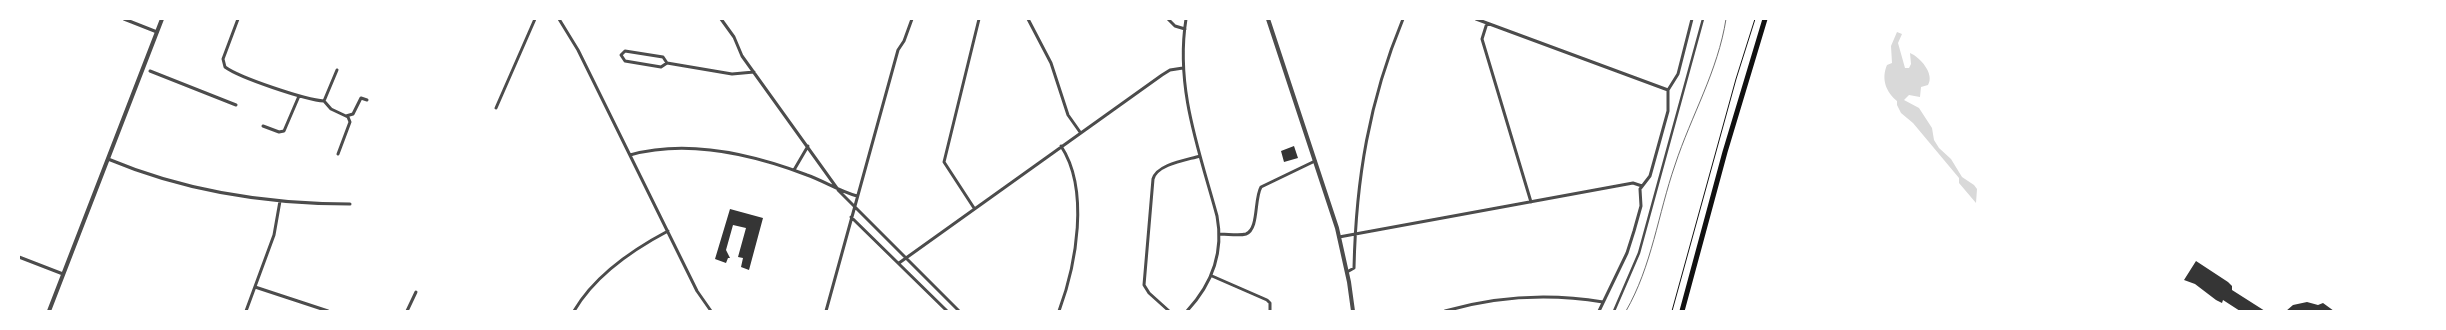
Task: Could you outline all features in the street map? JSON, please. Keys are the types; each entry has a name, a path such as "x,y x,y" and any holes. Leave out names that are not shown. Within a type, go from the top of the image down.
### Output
{"main road":[{"path":"1682,311 1725,152 1765,19"}],"street":[{"path":"124,19 157,32"},
{"path":"48,311 162,19"},
{"path":"238,19 223,59 225,67 299,96 315,101 324,101 331,109 346,116 350,122 338,154"},
{"path":"496,108 535,19"},
{"path":"559,19 578,50 697,291 711,311"},
{"path":"721,19 734,37 739,52 839,191 959,311"},
{"path":"826,311 898,50 904,41 912,19"},
{"path":"974,208 944,162 978,19"},
{"path":"1028,19 1052,63 1068,115 1080,132"},
{"path":"1168,19 1176,26 1185,29"},
{"path":"1186,19 1183,68 1188,110 1217,216 1220,234 1218,255 1212,276 1201,294 1187,311"},
{"path":"1268,19 1337,228 1347,272 1353,311"},
{"path":"1347,272 1354,268 1354,221 1362,160 1370,122 1382,78 1403,19"},
{"path":"1476,19 1668,90"},
{"path":"1599,311 1630,243 1641,206 1642,186 1650,176 1669,106 1668,90 1678,74 1692,19"},
{"path":"1614,311 1639,253 1703,19"},
{"path":"1487,23 1482,39 1531,202"},
{"path":"667,63 666,59 661,57 625,51 621,55 625,61 661,67 667,63 732,74 754,72"},
{"path":"899,263 905,257 1166,72 1183,68"},
{"path":"324,101 337,70"},
{"path":"150,71 236,105"},
{"path":"263,126 279,132 284,131 299,96"},
{"path":"346,116 353,114 360,98 367,100"},
{"path":"794,170 808,146"},
{"path":"1058,311 1073,264 1077,222 1072,166 1061,146"},
{"path":"630,155 677,149 718,151 794,170 817,179 839,191 857,196"},
{"path":"1169,311 1149,293 1144,285 1153,179 1159,170 1200,156"},
{"path":"108,159 201,188 280,201 350,204"},
{"path":"1220,234 1248,233 1254,223 1261,187 1315,161"},
{"path":"1339,237 1354,233 1633,183 1642,186"},
{"path":"246,311 274,235 280,201"},
{"path":"851,218 947,311"},
{"path":"574,311 586,295 613,267 640,247 668,231"},
{"path":"19,257 63,274"},
{"path":"1212,276 1267,300 1270,303 1270,311"},
{"path":"255,287 328,311"},
{"path":"407,311 416,292"},
{"path":"1445,311 1474,304 1516,298 1562,297 1603,302"}],"path":[{"path":"1672,311 1719,140 1755,19"}],"shaded area":[{"path":"1897,32 1902,34 1898,43 1905,68 1909,68 1911,64 1910,53 1922,62 1930,76 1928,85 1921,87 1920,97 1909,95 1904,100 1919,108 1932,128 1934,140 1939,148 1951,159 1962,177 1974,185 1977,189 1976,203 1959,183 1959,178 1913,123 1901,113 1897,105 1897,101 1887,89 1884,75 1887,65 1892,63 1891,46"}],"building":[{"path":"1294,146 1298,158 1284,162 1281,151"},
{"path":"730,209 763,218 749,270 741,267 743,258 738,257 746,228 733,225 726,250 730,258 728,258 726,263 715,259"},
{"path":"2196,261 2228,282 2232,286 2232,290 2265,311 2240,311 2223,300 2222,303 2216,300 2195,284 2184,280"},
{"path":"2307,302 2318,305 2323,303 2334,311 2286,311 2293,305"}],"tram line":[{"path":"1626,311 1642,276 1681,147 1711,75 1726,19"}]}
